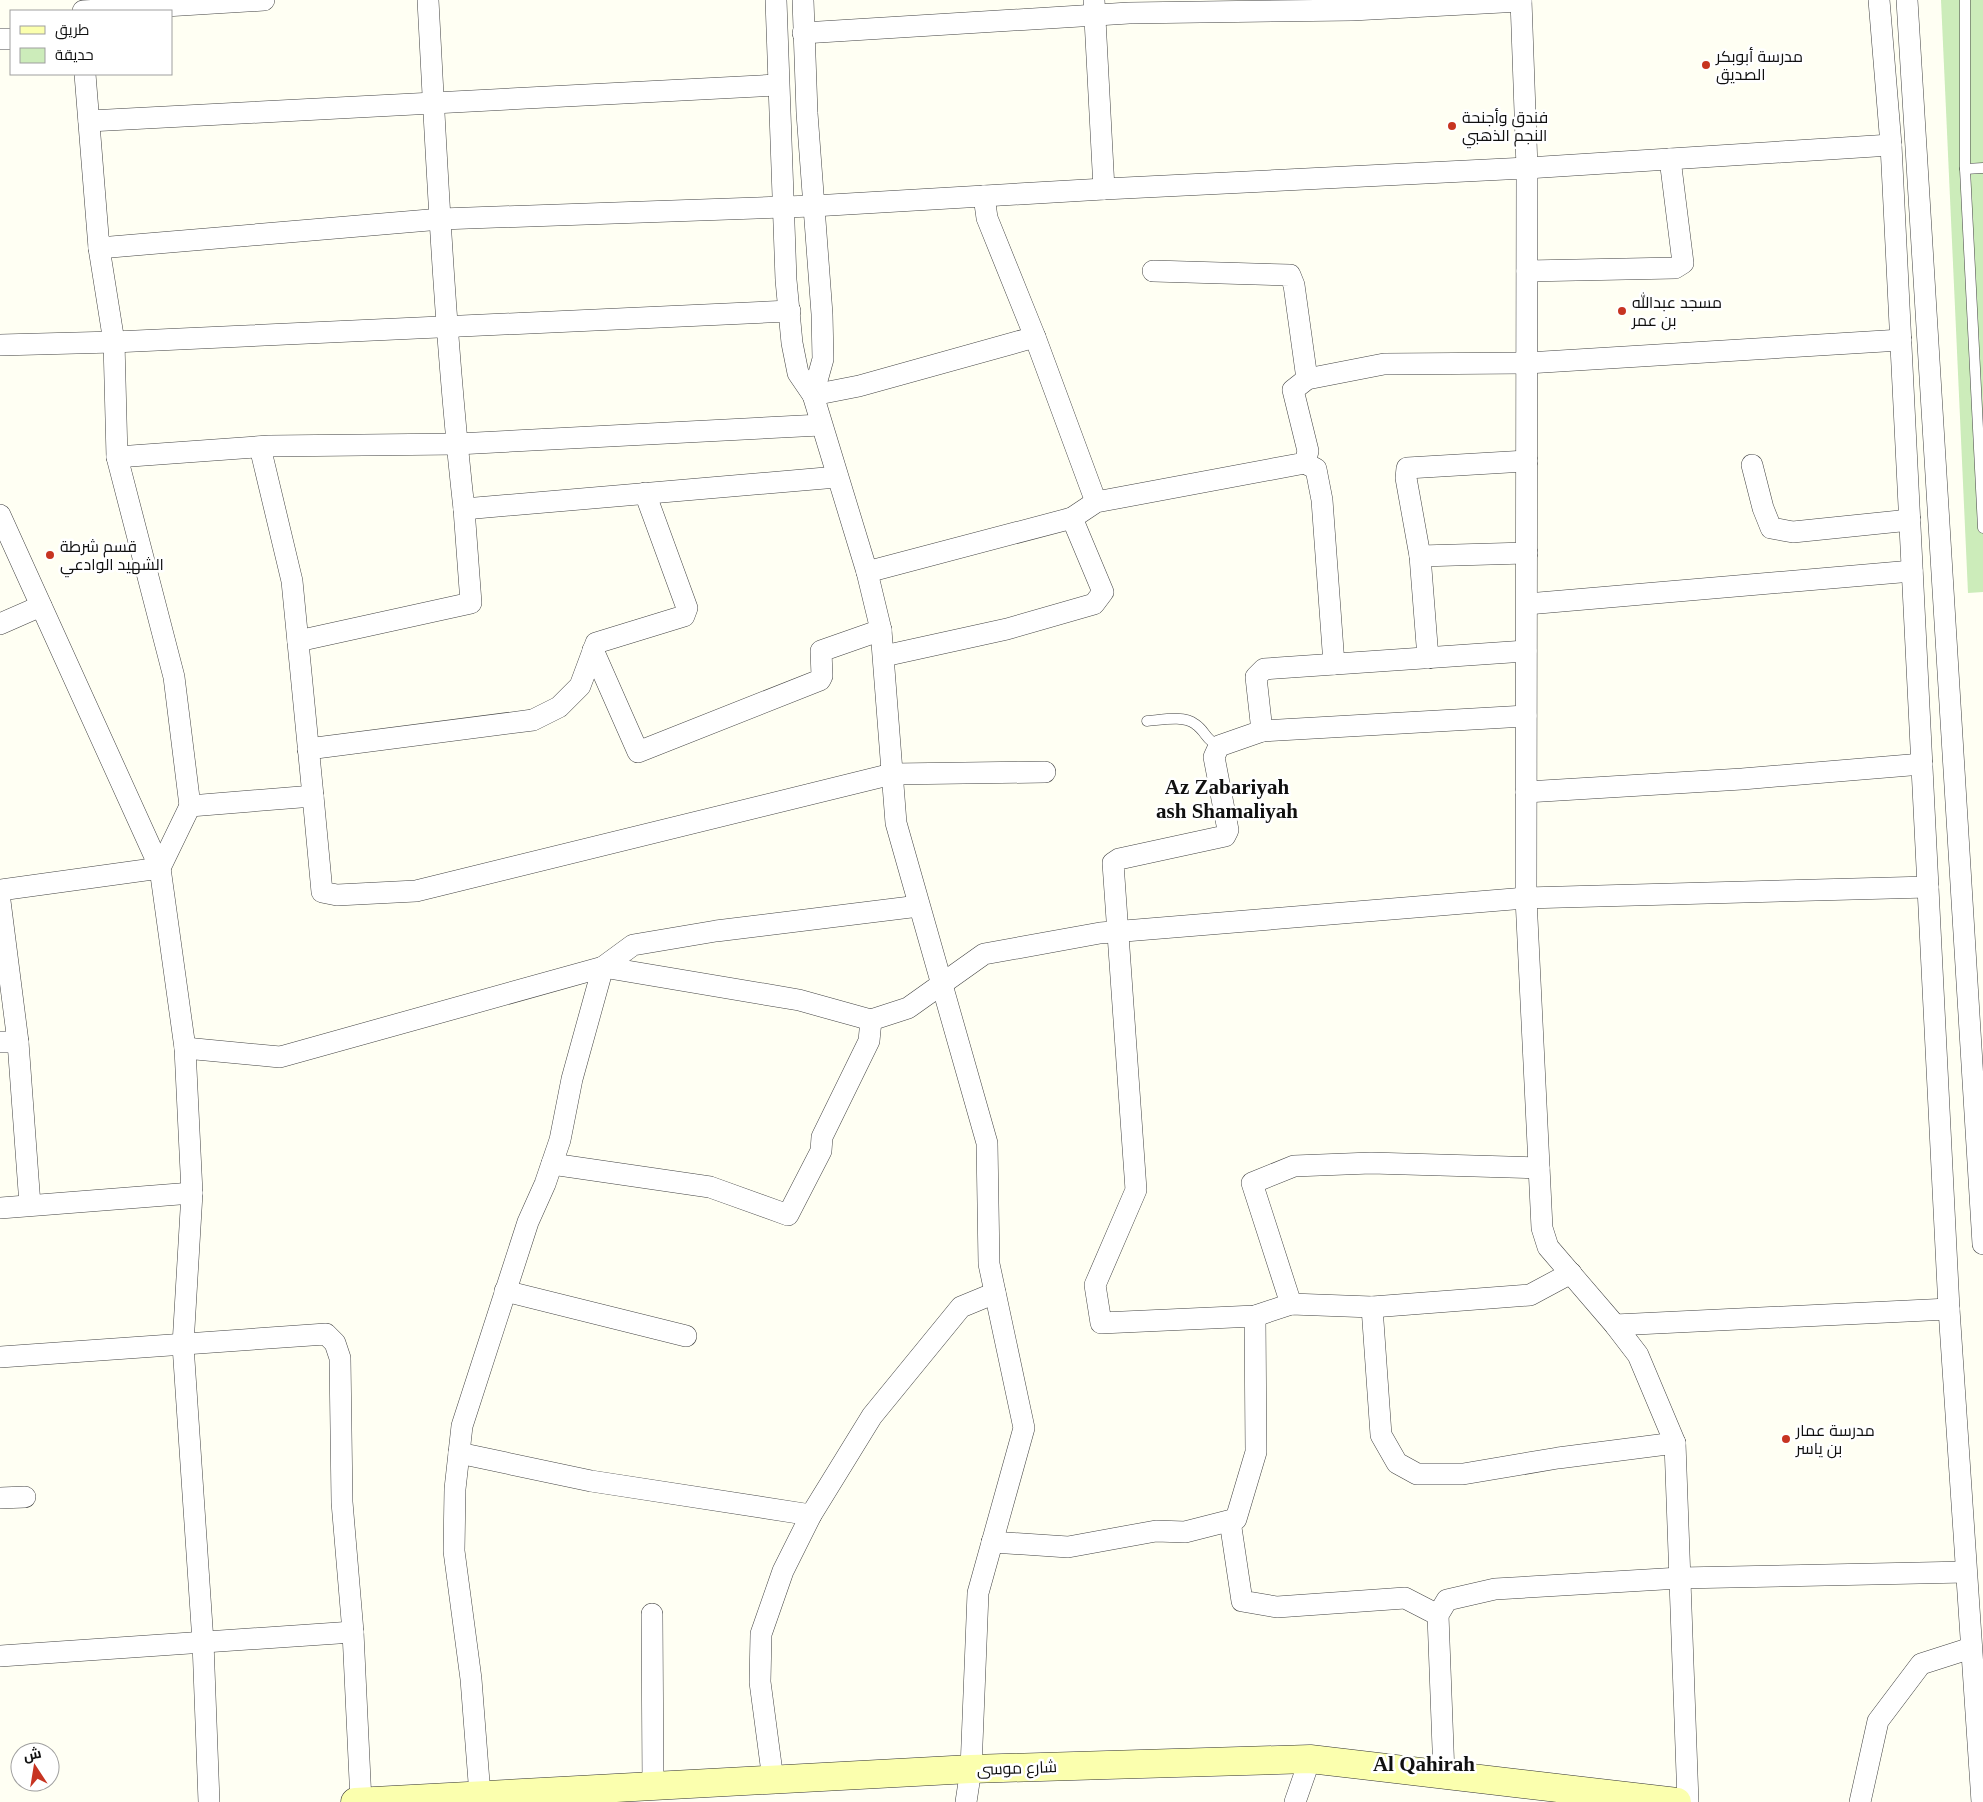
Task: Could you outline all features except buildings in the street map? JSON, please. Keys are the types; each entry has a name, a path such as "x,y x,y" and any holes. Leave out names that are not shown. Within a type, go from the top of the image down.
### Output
{"street":[{"path":"99,10 264,0"},
{"path":"298,641 472,603 448,327 428,0"},
{"path":"776,0 786,280 792,343 798,373 812,395 867,572 882,630 896,823 987,1144 989,1264 1024,1428 978,1593 971,1769 966,1802"},
{"path":"803,0 812,206 822,314 823,359 812,395"},
{"path":"803,33 1094,8 1352,10 1521,0 1528,168 1526,898 1542,1228 1548,1247 1615,1325 1638,1355 1675,1443 1688,1802"},
{"path":"1879,0 1892,145 1949,1309 1982,1802"},
{"path":"1907,0 1983,1244"},
{"path":"1094,8 1104,189"},
{"path":"85,75 99,248 114,342 117,458 174,677 190,806 160,868"},
{"path":"89,121 778,85"},
{"path":"99,248 441,219 812,206 1670,160 1892,145"},
{"path":"1527,272 1675,268 1683,263 1670,160"},
{"path":"984,196 988,218 1035,337 1096,502"},
{"path":"1153,271 1290,275 1294,285 1307,379"},
{"path":"0,345 114,342 790,311"},
{"path":"812,395 859,386 1035,337"},
{"path":"1305,463 1308,451 1293,390 1307,379 1384,364 1527,363 1901,340"},
{"path":"117,458 260,447 457,444 821,426"},
{"path":"260,447 292,581 322,892 337,895 416,891 892,774 1045,772"},
{"path":"1428,658 1420,556 1406,478 1407,468 1527,461"},
{"path":"867,572 1072,518 1096,502 1305,463 1316,469 1322,500 1334,664"},
{"path":"1752,465 1763,508 1771,528 1793,532 1910,520"},
{"path":"464,509 837,477"},
{"path":"308,749 533,720 559,708 580,686 596,643 684,616 687,608 645,493"},
{"path":"0,514 160,868 185,1048 192,1193 183,1345 203,1642 209,1802"},
{"path":"884,656 1007,630 1094,604 1103,592 1072,518"},
{"path":"1420,556 1527,554"},
{"path":"1527,604 1912,571"},
{"path":"0,624 41,606"},
{"path":"592,650 638,752 820,680 822,676 821,651 882,630"},
{"path":"1262,731 1256,676 1264,669 1526,651"},
{"path":"1526,716 1262,731 1219,746 1214,758 1228,830 1225,836 1119,859 1113,863 1136,1190 1095,1285 1101,1323 1255,1316 1290,1304 1372,1307 1530,1295 1570,1273"},
{"path":"1526,792 1742,779 1922,764"},
{"path":"190,806 313,796"},
{"path":"0,890 160,868"},
{"path":"602,967 799,1000 871,1020 908,1008 984,954 1100,933 1526,898 1928,887"},
{"path":"0,901 9,1042 30,1206"},
{"path":"185,1048 280,1057 602,967 634,945 716,931 919,906"},
{"path":"480,1795 471,1679 454,1551 455,1488 462,1426 528,1222 546,1184 560,1140 572,1079 602,967"},
{"path":"552,1164 710,1187 788,1215 821,1151 822,1137 869,1041 871,1020"},
{"path":"1290,1304 1252,1183 1294,1166 1371,1163 1539,1168"},
{"path":"0,1208 192,1193"},
{"path":"505,1291 686,1336"},
{"path":"774,1780 760,1682 761,1634 783,1571 811,1516 872,1416 961,1307 995,1293"},
{"path":"1372,1307 1381,1435 1397,1463 1416,1474 1463,1474 1558,1458 1675,1443"},
{"path":"1615,1325 1949,1309"},
{"path":"992,1542 1068,1546 1156,1531 1185,1532 1236,1519 1256,1452 1255,1316"},
{"path":"0,1357 326,1334 335,1343 340,1358 342,1502 353,1632 361,1802"},
{"path":"459,1453 591,1482 811,1516"},
{"path":"0,1498 25,1497"},
{"path":"1230,1521 1242,1600 1277,1606 1405,1598 1438,1615"},
{"path":"1444,1775 1438,1615 1447,1600 1495,1589 1680,1578 1966,1572"},
{"path":"652,1614 652,1786"},
{"path":"0,1656 353,1632"},
{"path":"1860,1802 1878,1721 1921,1664 1971,1648"},
{"path":"1295,1802 1310,1759"},
{"name":"شارع موسى","path":"355,1802 971,1769 1310,1759 1677,1802"}],"lane":[{"path":"1965,0 1965,168 1983,528"},
{"path":"1965,168 1983,168"},
{"path":"1147,721 1185,719 1196,724 1209,742 1219,746"}],"green space":[{"path":"1941,0 1983,0 1983,592 1968,593"}],"place":[{"name":"مدرسة أبوبكر الصديق","path":"1706,65"},
{"name":"فندق وأجنحة النجم الذهبي","path":"1452,126"},
{"name":"مسجد عبدالله بن عمر","path":"1622,311"},
{"name":"قسم شرطة الشهيد الوادعي","path":"50,555"},
{"name":"مدرسة عمار بن ياسر","path":"1786,1439"}],"district":[{"name":"Az Zabariyah ash Shamaliyah","path":"1227,799"},
{"name":"Al Qahirah","path":"1424,1764"}]}
